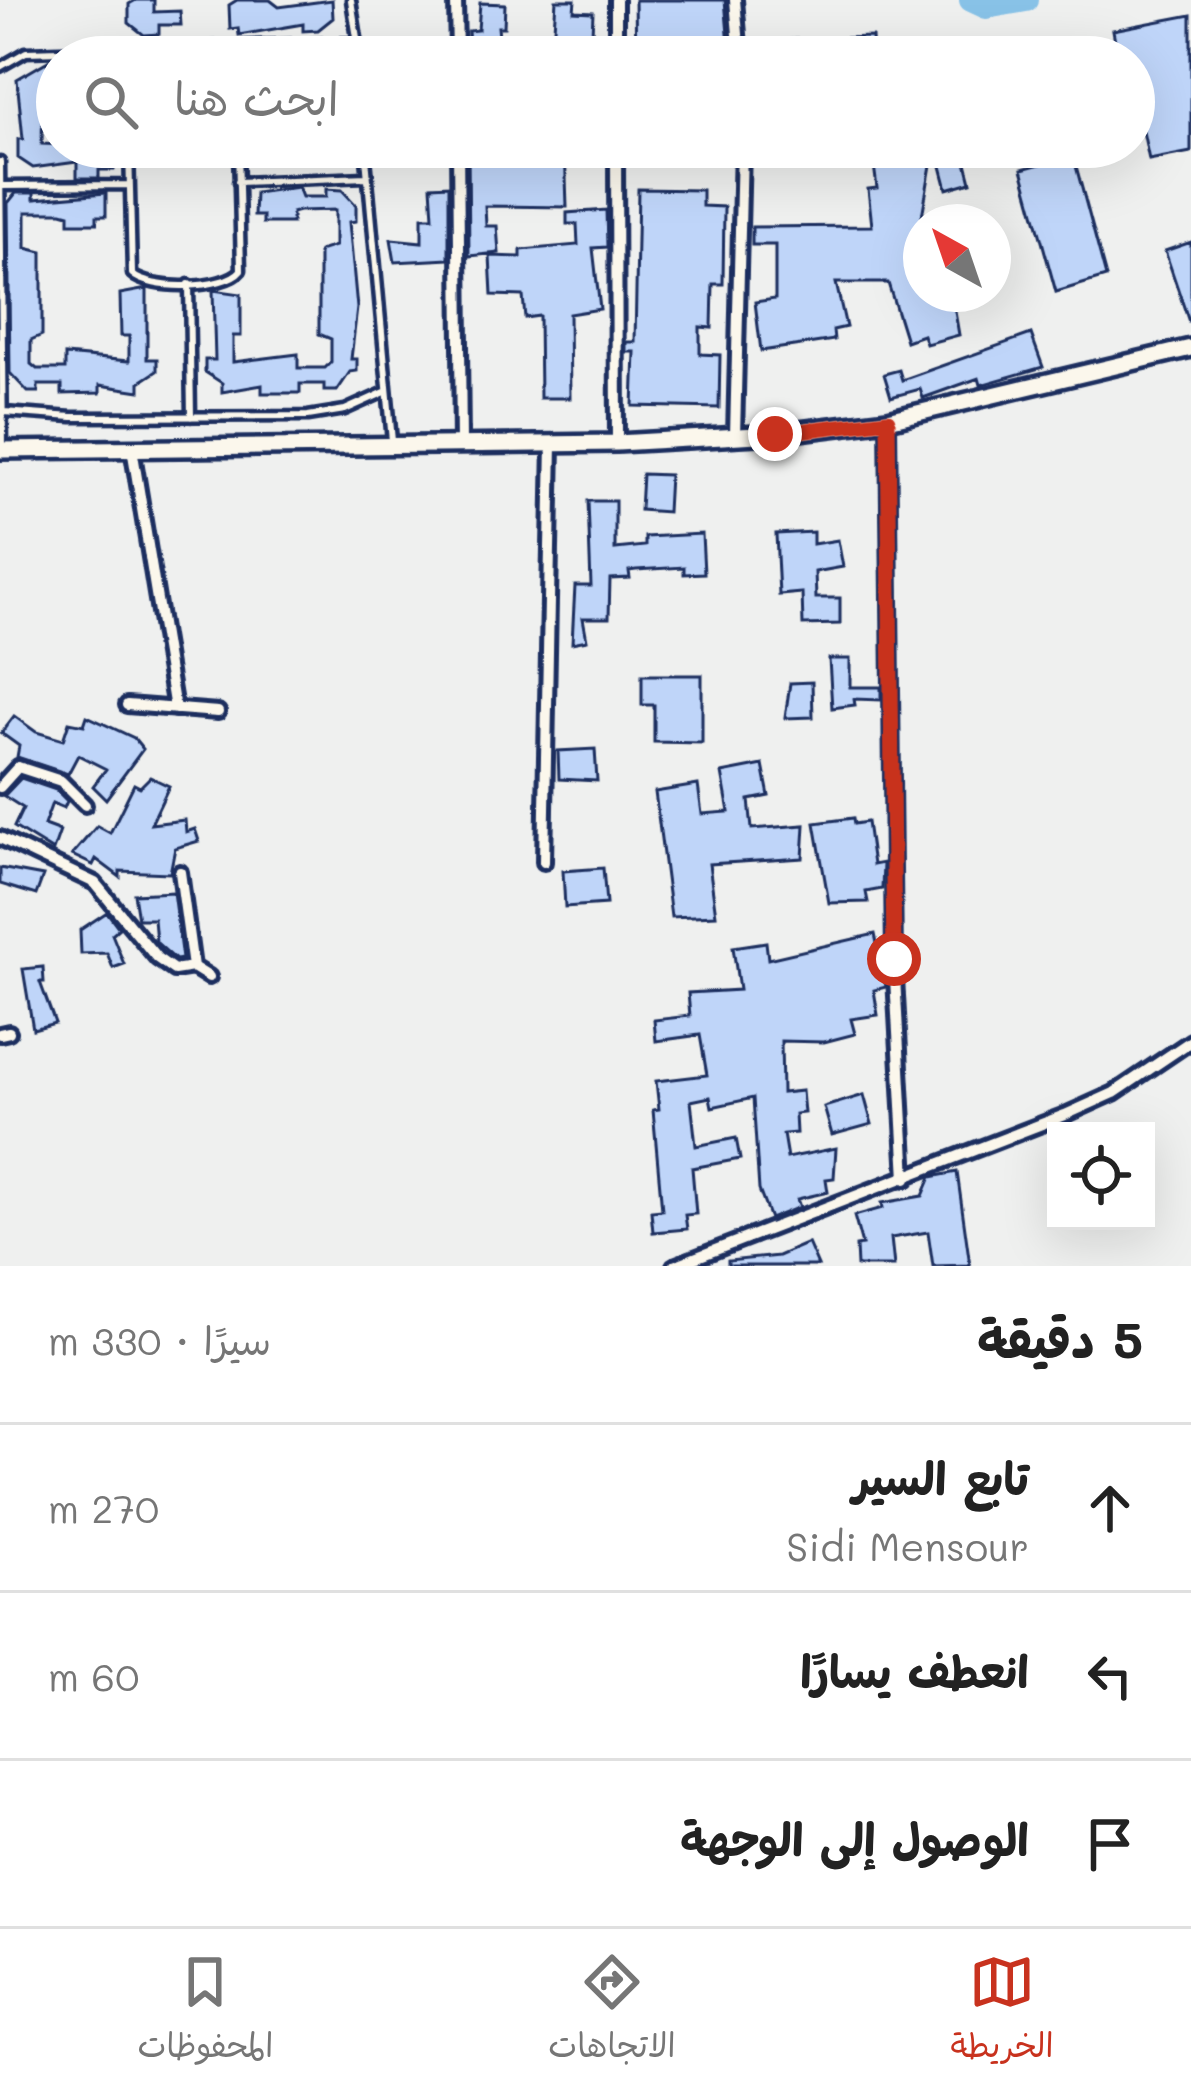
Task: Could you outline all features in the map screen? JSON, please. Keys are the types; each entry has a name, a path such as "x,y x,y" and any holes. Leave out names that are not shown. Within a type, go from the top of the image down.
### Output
{"main road":[{"path":"2,450 617,443 735,436 888,420 1191,348"}],"street":[{"path":"456,0 457,36"},
{"path":"616,0 616,36"},
{"path":"735,0 738,36"},
{"path":"458,168 461,444"},
{"path":"616,168 617,443"},
{"path":"735,436 741,168"},
{"path":"888,420 894,959 906,1179"},
{"path":"544,862 552,443"},
{"path":"132,448 175,709"},
{"path":"128,705 218,712"},
{"path":"0,787 18,767 61,781 85,805"},
{"path":"0,838 81,873 166,966 194,967 209,977"},
{"path":"180,872 194,967"},
{"path":"674,1266 906,1179 1114,1093 1191,1041"}],"lane":[{"path":"351,0 358,36"},
{"path":"0,67 36,51"},
{"path":"0,162 2,450"},
{"path":"129,168 130,265 135,278 189,284 230,280 241,270 238,168"},
{"path":"366,168 393,445"},
{"path":"238,182 366,177"},
{"path":"0,185 129,185"},
{"path":"189,284 190,417"},
{"path":"4,412 308,416 345,410 385,392"}],"building":[{"path":"154,0 154,12 180,11 181,25 159,25 159,34 144,35 129,23 129,4"},
{"path":"237,0 270,0 279,7 332,0 333,18 318,30 303,31 303,24 239,35 238,28 230,29 229,5"},
{"path":"556,0 575,0 574,11 593,12 592,34 553,36"},
{"path":"635,0 725,0 728,36 636,36"},
{"path":"480,3 505,4 499,36 468,36 468,31 478,30"},
{"path":"1191,15 1191,152 1155,159 1155,36 1114,36 1113,30"},
{"path":"36,68 36,168 18,158 18,139 23,139 17,79"},
{"path":"77,168 114,168 99,170 99,178 77,178"},
{"path":"468,168 566,168 567,207 485,206 486,226 497,226 499,253 469,256"},
{"path":"874,168 930,168 924,204 903,204 903,312 955,312 959,335 926,344 923,335 906,341 888,283 836,283 846,327 833,330 834,340 761,351 755,302 775,299 775,245 752,245 752,227 872,226 868,189 877,188"},
{"path":"942,168 967,168 971,182 947,189"},
{"path":"1077,168 1106,277 1056,292 1022,169"},
{"path":"449,185 449,259 395,262 391,239 422,242 422,217 433,217 431,186"},
{"path":"298,187 302,197 326,197 326,189 342,190 356,205 356,221 349,222 357,308 351,359 357,359 357,371 350,372 337,391 324,391 324,384 300,384 300,393 262,393 262,385 222,392 222,383 205,372 205,360 215,360 213,290 241,294 241,336 233,336 233,362 298,354 298,368 325,368 331,362 331,339 319,334 319,251 335,246 335,210 292,213 292,223 263,223 263,216 254,216 255,193"},
{"path":"638,189 702,190 702,206 724,207 723,284 713,284 712,328 700,327 700,354 720,355 719,408 633,406 635,352 626,352 626,342 635,342"},
{"path":"16,193 34,193 34,199 106,193 106,216 97,216 97,223 69,223 69,214 62,212 26,212 26,248 42,252 42,335 31,340 31,364 37,369 65,369 65,355 129,361 129,336 121,336 120,294 147,289 147,359 157,359 157,371 140,382 140,391 100,385 100,393 62,394 62,385 38,385 38,392 28,392 10,373 8,203"},
{"path":"606,210 607,247 593,248 600,309 569,314 570,398 540,398 539,316 525,318 523,296 492,295 490,256 521,257 521,250 578,245 577,224 567,224 567,213"},
{"path":"1191,242 1191,322 1189,322 1165,251"},
{"path":"1031,334 1043,367 981,385 979,378 923,398 920,389 891,397 884,374 899,370 902,380"},
{"path":"642,474 669,475 667,512 640,510"},
{"path":"588,501 615,501 615,549 645,546 645,537 702,534 704,573 684,574 684,567 636,570 629,571 630,578 610,579 609,618 583,618 587,640 572,643 575,586 591,586"},
{"path":"813,532 813,544 838,540 843,567 815,572 816,598 840,598 840,624 803,625 802,593 779,595 776,534"},
{"path":"829,659 850,659 850,687 881,687 881,700 854,699 855,705 832,708"},
{"path":"642,675 702,675 702,743 654,742 654,705 642,705"},
{"path":"812,682 813,717 785,718 790,683"},
{"path":"14,716 36,732 63,740 69,722 84,725 87,716 134,738 143,749 106,799 93,786 106,769 78,755 68,774 17,757 19,746 1,733"},
{"path":"595,749 597,781 559,779 558,751"},
{"path":"763,765 769,796 749,800 752,829 805,825 803,858 709,864 716,915 671,917 655,792 698,785 702,814 729,812 722,773"},
{"path":"150,777 169,786 151,824 185,820 186,832 195,829 199,841 175,848 170,873 120,871 120,877 96,859 93,865 72,855 97,826 110,833 134,784 140,787"},
{"path":"21,778 56,790 67,801 64,808 52,803 44,825 60,831 53,851 14,827 23,808 4,796"},
{"path":"853,818 854,824 867,822 873,865 883,863 882,889 866,892 868,902 829,903 815,823"},
{"path":"0,868 43,876 36,895 0,884"},
{"path":"603,868 606,904 565,907 563,871"},
{"path":"173,892 182,959 176,960 156,942 154,919 138,919 134,894"},
{"path":"107,912 119,928 112,934 124,964 113,968 107,953 81,954 80,930"},
{"path":"875,934 886,987 874,990 878,1015 851,1019 855,1034 824,1042 781,1041 782,1093 802,1091 804,1113 795,1114 796,1133 783,1134 787,1158 836,1148 834,1178 826,1179 828,1192 797,1199 800,1207 770,1219 759,1190 753,1098 712,1107 710,1097 691,1101 696,1146 736,1138 740,1159 692,1168 696,1214 685,1215 687,1229 653,1232 651,1211 662,1210 653,1110 659,1109 656,1081 707,1075 700,1035 656,1041 654,1020 690,1016 688,993 739,990 733,947 766,942 768,959"},
{"path":"43,967 44,982 40,982 55,1023 33,1029 23,969"},
{"path":"864,1095 872,1124 832,1135 824,1107"},
{"path":"957,1172 970,1265 933,1266 928,1232 891,1238 894,1266 857,1266 856,1246 862,1245 854,1216 883,1208 882,1203 923,1196 931,1177"},
{"path":"808,1243 818,1266 728,1266 728,1261 778,1256"}],"waterway":[{"path":"971,0 986,7 1026,0"}],"route":[{"path":"775,434 888,420 894,959"}]}
